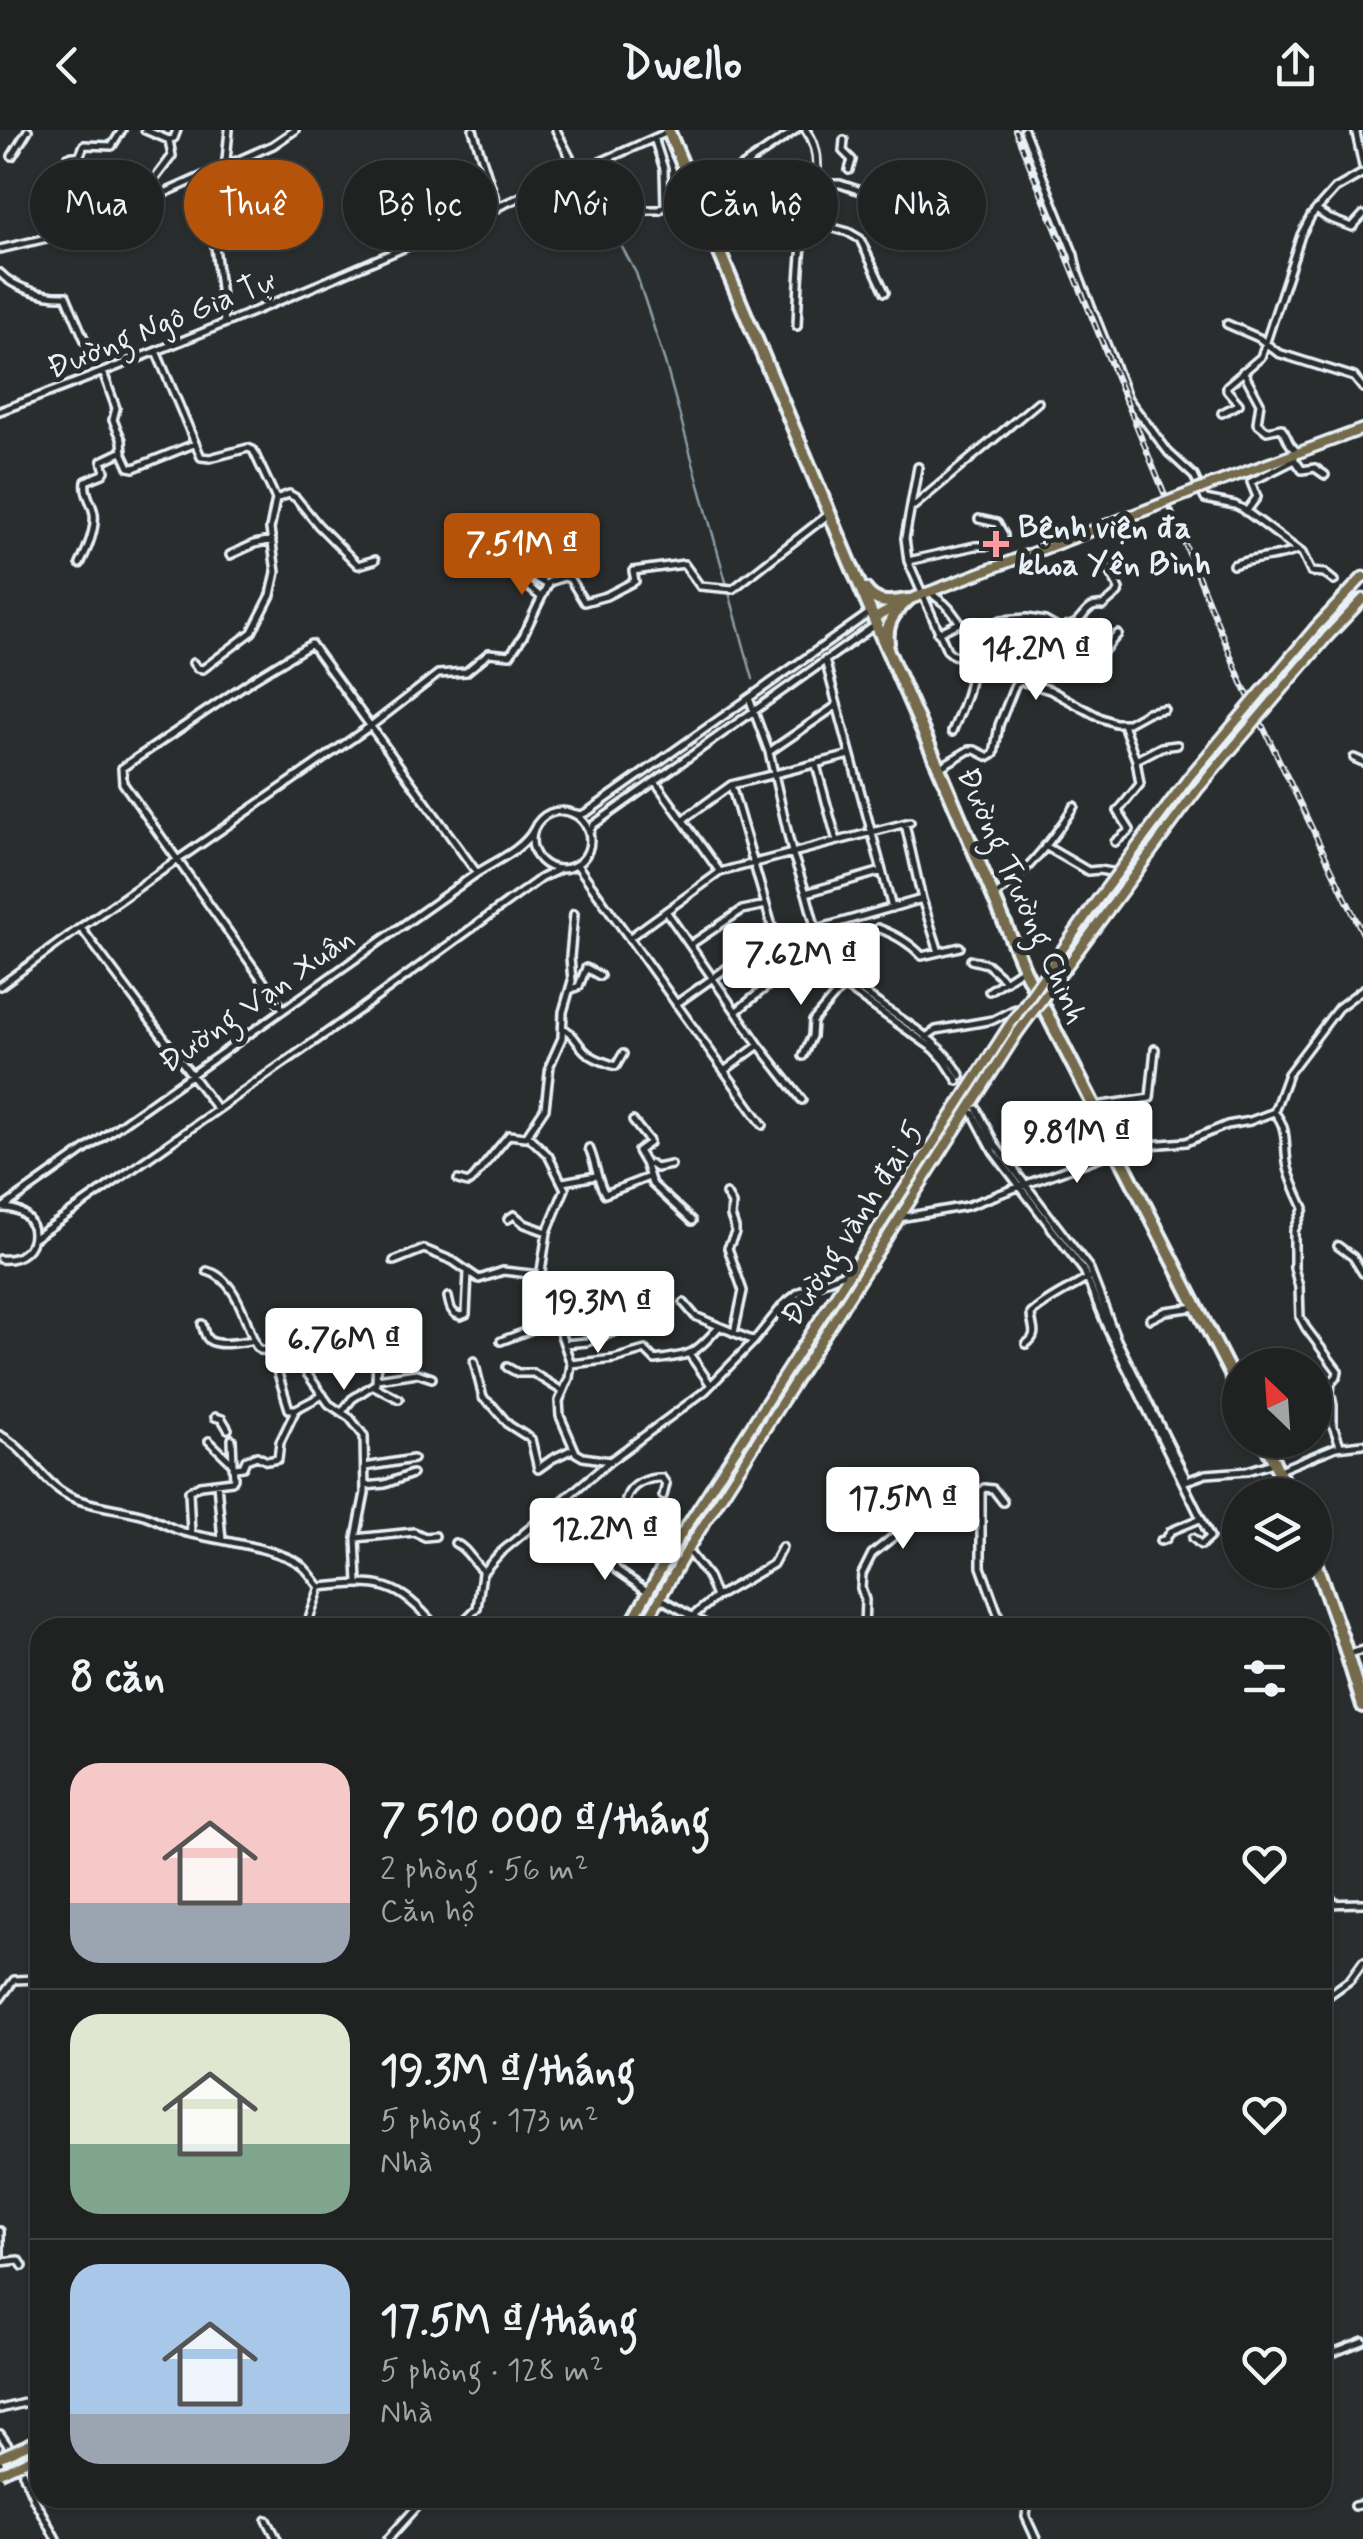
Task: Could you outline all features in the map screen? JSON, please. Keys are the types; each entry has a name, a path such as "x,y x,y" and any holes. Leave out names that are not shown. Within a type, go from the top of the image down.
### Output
{"highway":[{"name":"Đường Trường Chinh","path":"668,131 680,160"},
{"name":"Đường Trường Chinh","path":"718,250 1024,968 1222,1357"},
{"path":"854,572 875,600 908,600"},
{"path":"889,654 890,621 908,600"},
{"path":"1273,1458 1282,1478"},
{"path":"1324,1588 1363,1706"}],"main road":[{"path":"873,618 926,593 1363,429"},
{"name":"Đường vành đai 5","path":"634,1618 675,1544 1009,1026 1095,903 1188,777 1363,578"},
{"name":"Đường vành đai 5","path":"649,1618 698,1532 1018,1032 1197,790 1363,598"},
{"path":"0,2458 30,2443"},
{"path":"0,2472 30,2458"}],"street":[{"path":"12,156 28,130"},
{"path":"68,160 80,155 84,145 112,146 122,130"},
{"path":"145,130 169,140 177,130"},
{"path":"226,160 228,130"},
{"path":"236,160 273,145 295,130"},
{"path":"474,130 498,208"},
{"path":"556,130 571,160"},
{"path":"752,160 796,130"},
{"path":"806,130 814,144 816,160"},
{"path":"1024,130 1128,399 1169,453 1194,476 1206,499 1235,505 1246,512 1304,555 1310,572 1324,573 1334,581"},
{"path":"1222,412 1239,404 1226,388 1259,361 1301,236 1316,210 1363,169 1357,130"},
{"name":"Đường Ngô Gia Tự","path":"606,160 668,131"},
{"path":"644,210 660,210 665,205 664,170 654,138"},
{"path":"164,167 172,156 169,140"},
{"path":"842,185 853,162 843,151 844,140"},
{"path":"838,185 858,192"},
{"name":"Đường Ngô Gia Tự","path":"0,411 156,352 517,200"},
{"path":"1316,210 1352,227 1363,215"},
{"path":"838,229 860,240 884,292"},
{"path":"0,249 30,242"},
{"path":"215,250 224,323"},
{"path":"797,326 802,250"},
{"path":"0,273 10,282 48,296 66,296 92,357"},
{"path":"1227,324 1259,338 1278,353 1354,377 1363,388"},
{"path":"156,352 201,457 253,450 276,499 271,524 276,572 271,595 256,626 202,669 193,662"},
{"path":"1243,371 1260,403 1257,422 1267,431 1281,428 1302,470 1314,468 1326,475"},
{"path":"103,372 116,408 113,420 131,468 194,444"},
{"path":"912,507 1038,402"},
{"path":"80,564 90,544 94,518 85,492 86,481 103,474 102,461 123,451"},
{"path":"1246,512 1257,497 1250,482 1296,456"},
{"path":"918,467 905,538 908,561 926,593 938,634 949,654 969,658 972,666 952,732"},
{"path":"276,499 289,494 296,498 358,565 375,560"},
{"path":"0,986 372,725 438,674 466,672 489,653 512,653 546,585 553,580 568,578 584,602 635,581 633,572 679,564 687,566 700,586 735,588 829,514"},
{"path":"908,561 974,546 1003,545 1000,527 979,519"},
{"path":"230,555 272,540"},
{"path":"1233,564 1297,550"},
{"path":"546,585 533,573 571,557"},
{"path":"504,566 541,596"},
{"path":"1036,684 1060,630 1118,593 1109,570"},
{"path":"926,593 948,606 968,630 1001,620 1037,618 1060,630"},
{"path":"589,832 593,825 825,660 873,618"},
{"path":"572,813 586,824 589,851 577,865 558,870 542,863 532,847 534,829 546,815 554,812 572,813 581,815 590,811 749,698 873,618"},
{"path":"938,634 959,623"},
{"path":"1044,660 1068,655 1098,656 1118,634"},
{"path":"283,1010 123,782 122,768 311,644 477,873"},
{"path":"825,660 892,908"},
{"path":"940,768 969,750 992,756 998,725 1015,685 1021,682 1036,684 1101,718 1123,724 1164,708"},
{"path":"737,1011 771,983 826,966 792,852 770,752 749,698"},
{"path":"770,752 836,706"},
{"path":"1115,842 1130,830 1118,811 1139,787 1136,760 1123,724"},
{"path":"1136,760 1152,750 1177,745"},
{"path":"684,819 731,786 850,755"},
{"path":"1354,758 1363,762"},
{"path":"816,764 836,840"},
{"path":"655,781 720,872"},
{"path":"731,786 776,940"},
{"path":"994,897 1060,828 1074,806"},
{"path":"629,938 720,872 908,823 922,900 939,952"},
{"name":"Đường Vạn Xuân","path":"2,1208 521,845 534,829"},
{"path":"1044,846 1088,872 1136,876"},
{"path":"577,865 763,1126"},
{"name":"Đường Vạn Xuân","path":"0,1259 18,1258 30,1247 32,1239 541,878 558,870"},
{"path":"806,893 882,871"},
{"path":"676,1004 758,946 922,900"},
{"path":"689,946 742,910 766,905"},
{"path":"666,911 802,1100"},
{"path":"458,1180 468,1183 473,1179 509,1135 526,1137 545,1108 550,1065 561,1042 563,1012 572,977 574,914"},
{"path":"81,927 217,1109"},
{"path":"872,933 878,928 890,933 922,956 960,946"},
{"path":"834,978 934,1050 960,1078 948,1055 850,982 838,967 848,956"},
{"path":"971,960 987,964 1006,982"},
{"path":"570,990 580,986 586,968 600,976"},
{"path":"989,991 1024,968"},
{"path":"803,1056 812,1036 813,1021 844,984"},
{"path":"899,1218 967,1206 1116,1151 1186,1142 1274,1112 1288,1074 1338,1008 1363,989"},
{"path":"926,1037 936,1030 993,1020 1017,1008"},
{"path":"563,1028 574,1034 586,1052 614,1066 623,1054"},
{"path":"724,1071 759,1045"},
{"path":"1093,1107 1150,1098 1155,1050"},
{"path":"975,1111 1022,1186 1088,1278 1108,1330 1210,1537 1201,1545 1193,1538"},
{"path":"1274,1112 1285,1127 1289,1172 1304,1208 1294,1231 1300,1316 1338,1371 1330,1392 1332,1421 1340,1446"},
{"path":"632,1121 649,1141 638,1151 649,1177 660,1193 692,1221"},
{"path":"527,1135 548,1155 563,1182 564,1193 547,1232 540,1274 543,1305 554,1320 570,1364 559,1400 560,1416 574,1450 583,1456 610,1461"},
{"path":"588,1148 604,1194 649,1177"},
{"path":"646,1165 656,1168 671,1164"},
{"path":"563,1182 596,1176"},
{"path":"1022,1186 1090,1268 1145,1403"},
{"path":"726,1194 735,1233 728,1248 743,1291 734,1332"},
{"path":"2,1208 20,1210 26,1216 31,1223 32,1239"},
{"path":"508,1219 514,1216 547,1232"},
{"path":"1338,1246 1353,1258 1363,1274"},
{"path":"394,1261 424,1249 453,1261 479,1280 500,1272 540,1274"},
{"path":"467,1618 477,1608 480,1578 500,1552 610,1461 712,1386 799,1292 852,1270"},
{"path":"207,1271 224,1280 244,1309 260,1350 287,1352 296,1358 329,1404 350,1418 364,1436 365,1486 356,1538 358,1583"},
{"path":"448,1297 454,1314 466,1314 468,1272"},
{"path":"1026,1344 1035,1330 1031,1314 1042,1303 1088,1278"},
{"path":"684,1303 694,1316 754,1340"},
{"path":"1150,1319 1166,1310 1196,1306"},
{"path":"501,1340 554,1320"},
{"path":"202,1324 205,1336 212,1341 254,1340"},
{"path":"570,1364 614,1359 642,1350 655,1360 690,1355 718,1326"},
{"path":"564,1344 588,1342 624,1328"},
{"path":"376,1383 378,1330"},
{"path":"690,1355 712,1386"},
{"path":"474,1361 484,1400 509,1425 531,1438 538,1469 574,1450"},
{"path":"276,1367 286,1406 291,1410 323,1395"},
{"path":"507,1367 518,1373 533,1373 562,1392"},
{"path":"342,1412 352,1399 376,1383 417,1374 432,1378"},
{"path":"376,1383 399,1399"},
{"path":"209,1441 234,1466 243,1467 246,1460 257,1456 267,1461 278,1459 280,1442 296,1408"},
{"path":"216,1417 228,1429"},
{"path":"0,1435 26,1454 46,1480 65,1494 146,1516 182,1532 292,1559 320,1587"},
{"path":"191,1534 188,1494 200,1485 234,1480 232,1439"},
{"path":"1185,1481 1206,1474 1277,1466 1340,1446 1363,1444"},
{"path":"365,1467 413,1459"},
{"path":"365,1486 385,1484 412,1474"},
{"path":"543,1517 578,1546 587,1544 625,1516 627,1496 638,1484 659,1476 666,1484 663,1496"},
{"path":"216,1484 222,1540"},
{"path":"999,1618 981,1567 981,1491 989,1488 997,1492 1003,1502"},
{"path":"864,1618 862,1574 875,1551 898,1534 913,1512 923,1505 959,1497 981,1499"},
{"path":"1160,1541 1171,1531 1200,1519"},
{"path":"356,1538 414,1532 435,1536"},
{"path":"594,1537 617,1570 648,1592"},
{"path":"454,1543 465,1548 484,1571"},
{"path":"693,1616 716,1597 773,1564 782,1547"},
{"path":"691,1555 708,1577 716,1597"},
{"path":"320,1587 358,1583 392,1588 407,1596 428,1618"},
{"path":"309,1618 320,1587"},
{"path":"660,1598 696,1618"},
{"path":"1347,1654 1363,1650"},
{"path":"1332,1900 1334,1903 1363,1903"},
{"path":"1332,1993 1350,1980 1363,1962"},
{"path":"0,1999 14,1980 30,1980"},
{"path":"0,2231 0,2259 19,2260 24,2266"},
{"path":"1332,2353 1363,2340"},
{"path":"0,2409 30,2399"},
{"path":"0,2434 16,2457 30,2490"},
{"path":"1354,2506 1363,2504"},
{"path":"39,2508 56,2539"},
{"path":"388,2539 416,2508"},
{"path":"1027,2508 1026,2516 1036,2539"},
{"path":"267,2520 277,2539"}],"waterway":[{"path":"569,149 636,273 665,362 753,679"}],"tunnel":[{"path":"958,1081 970,1106"}],"railway":[{"path":"1015,130 1242,683 1363,934"}],"place":[{"name":"Bệnh viện đa khoa Yên Bình","path":"996,544"}]}
